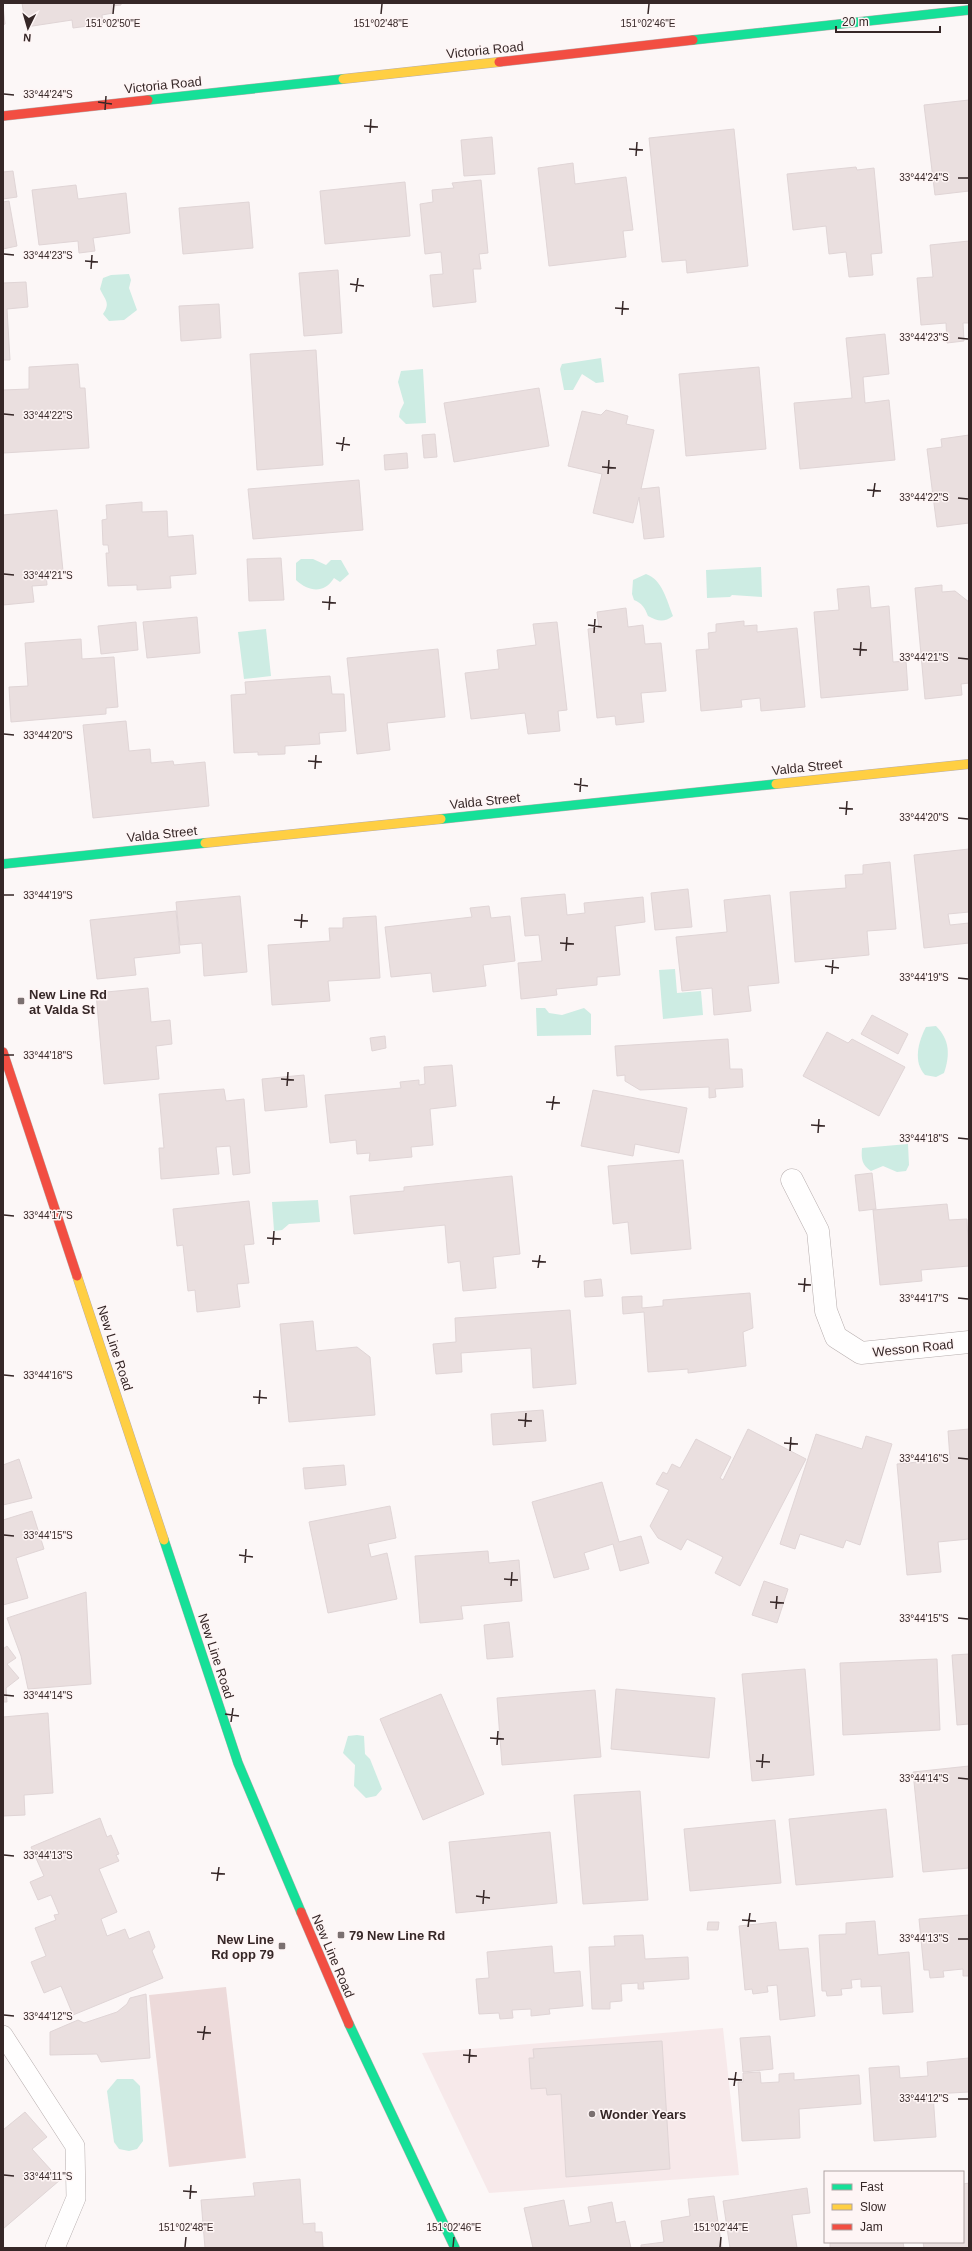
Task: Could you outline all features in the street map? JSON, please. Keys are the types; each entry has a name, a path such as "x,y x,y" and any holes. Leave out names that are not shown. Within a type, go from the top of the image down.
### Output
{"street":[{"name":"Victoria Road","path":"3,116 969,10"},
{"name":"Valda Street","path":"3,864 969,764"},
{"name":"New Line Road","path":"3,1052 238,1763 346,2020 456,2248"},
{"name":"Wesson Road","path":"792,1180 818,1232 826,1311 836,1337 861,1353 969,1342"}],"lane":[{"path":"3,2035 75,2146 76,2198 55,2248"}],"shaded area":[{"path":"129,274 131,280 129,288 137,310 124,320 109,321 103,314 107,304 100,289 103,278 111,275"},
{"path":"601,358 604,382 596,383 582,374 573,390 564,390 560,369 562,364"},
{"path":"423,369 426,423 406,424 399,417 404,403 398,382 401,371"},
{"path":"301,559 313,559 326,565 331,560 341,560 349,574 340,582 334,578 326,587 316,590 311,589 296,580 296,563"},
{"path":"761,567 762,597 732,595 730,597 707,598 706,570"},
{"path":"646,574 656,581 666,597 673,616 667,620 657,620 651,618 648,616 641,604 634,600 632,594 633,580"},
{"path":"266,629 271,676 244,679 238,632"},
{"path":"675,969 677,993 701,991 703,1015 663,1019 659,970"},
{"path":"536,1008 545,1008 549,1013 562,1015 584,1008 591,1014 591,1035 537,1036"},
{"path":"936,1026 944,1037 948,1048 948,1054 944,1073 936,1077 925,1075 921,1070 918,1052 926,1027"},
{"path":"908,1144 909,1165 906,1171 897,1172 883,1166 871,1171 863,1161 862,1148"},
{"path":"318,1200 320,1222 289,1224 282,1230 274,1231 272,1202"},
{"path":"348,1736 364,1736 365,1754 370,1759 382,1789 376,1796 366,1798 354,1786 355,1765 343,1753"},
{"path":"226,1987 246,2158 169,2167 149,1995"},
{"name":"Wonder Years","path":"723,2028 739,2175 489,2193 422,2053"},
{"path":"117,2079 133,2079 140,2086 143,2141 137,2149 129,2151 119,2149 114,2142 107,2091"}],"building":[{"path":"22,3 121,3 121,5 112,6 113,13 102,15 103,24 73,28 72,20 26,27"},
{"path":"3,6 5,24 3,25"},
{"path":"969,100 969,191 935,195 924,105"},
{"path":"734,129 748,266 687,273 686,260 662,262 649,138"},
{"path":"492,137 495,174 464,176 461,140"},
{"path":"573,163 575,184 626,177 633,230 623,231 626,257 549,266 538,168"},
{"path":"856,167 857,170 874,168 882,253 871,254 873,275 849,277 846,252 829,254 826,226 793,230 787,174"},
{"path":"13,171 17,197 3,199 3,172"},
{"path":"481,180 488,253 479,254 481,269 473,269 476,302 433,307 430,275 443,274 441,252 425,254 420,204 433,202 432,190 454,188 452,183"},
{"path":"405,182 410,236 325,244 320,191"},
{"path":"76,185 78,199 126,193 130,233 93,238 95,251 79,253 78,241 39,245 32,190"},
{"path":"9,201 17,246 3,249 3,202"},
{"path":"249,202 253,248 183,254 179,208"},
{"path":"969,241 969,323 963,323 964,341 947,343 946,323 921,325 917,278 933,277 930,245"},
{"path":"338,270 342,333 304,336 299,273"},
{"path":"26,282 28,307 7,309 10,360 3,360 3,283"},
{"path":"219,304 221,338 181,341 179,306"},
{"path":"885,334 889,374 863,377 865,403 889,400 895,460 800,469 794,403 852,398 846,338"},
{"path":"316,350 323,465 257,470 250,354"},
{"path":"78,364 80,388 85,388 89,448 3,453 3,390 29,389 29,367"},
{"path":"759,367 766,449 686,456 679,374"},
{"path":"539,388 549,446 454,462 444,403"},
{"path":"606,410 628,416 626,424 654,430 641,489 659,487 664,537 644,539 639,497 633,523 593,513 602,474 568,466 582,411 601,415"},
{"path":"435,434 437,457 424,458 422,435"},
{"path":"969,435 969,523 937,527 927,449 942,447 941,439"},
{"path":"407,453 408,468 385,470 384,455"},
{"path":"359,480 363,530 253,539 248,489"},
{"path":"142,502 142,512 167,511 168,537 193,535 196,574 170,576 171,588 137,590 137,585 108,586 106,553 109,553 108,545 103,545 102,520 107,519 106,505"},
{"path":"57,510 63,571 46,573 47,585 32,586 34,602 3,605 3,515"},
{"path":"281,558 284,600 249,601 247,559"},
{"path":"942,585 942,592 955,591 969,602 969,683 961,684 962,695 925,699 915,588"},
{"path":"869,586 871,608 889,606 893,662 906,661 908,690 821,698 814,612 839,610 837,589"},
{"path":"626,608 628,627 643,625 645,644 661,643 666,691 641,693 644,722 616,725 615,716 597,718 588,629 599,628 597,612"},
{"path":"197,617 200,653 147,658 143,622"},
{"path":"744,621 744,626 757,625 757,632 797,628 805,707 761,711 760,698 741,700 742,707 701,711 696,650 709,649 708,633 716,632 716,624"},
{"path":"136,622 138,650 101,654 98,626"},
{"path":"557,622 567,710 558,711 560,731 528,734 525,713 471,719 465,673 499,669 497,650 536,645 533,624"},
{"path":"81,639 82,659 114,657 118,707 106,708 106,714 11,722 9,687 28,686 25,643"},
{"path":"438,649 445,717 387,723 390,750 357,754 347,658"},
{"path":"330,676 332,694 344,694 346,731 319,733 320,744 285,746 285,754 258,755 258,752 234,753 231,695 246,694 245,682"},
{"path":"126,721 129,751 150,749 151,763 173,761 174,765 205,762 209,806 93,818 83,725"},
{"path":"969,849 969,912 948,914 950,925 969,923 969,943 924,948 914,855"},
{"path":"890,862 896,929 867,931 869,955 795,962 790,892 846,888 845,875 863,874 863,865"},
{"path":"688,889 692,927 655,930 651,893"},
{"path":"565,894 567,915 585,913 584,903 643,897 645,922 615,926 620,975 597,977 597,985 556,989 557,995 521,999 518,963 542,961 539,935 525,936 521,898"},
{"path":"770,895 779,983 748,986 751,1011 714,1015 712,988 682,991 676,937 727,932 724,900"},
{"path":"240,896 247,972 204,976 202,943 180,945 176,902"},
{"path":"489,906 491,918 510,916 515,961 483,965 486,986 433,992 431,973 391,977 385,927 472,917 470,908"},
{"path":"176,911 180,953 134,958 136,975 97,979 90,920"},
{"path":"376,916 380,978 328,981 330,1001 272,1005 268,945 330,941 329,928 343,928 343,918"},
{"path":"148,988 151,1022 170,1020 172,1044 156,1046 159,1079 104,1084 96,993"},
{"path":"872,1015 908,1034 898,1054 861,1034"},
{"path":"827,1032 848,1043 852,1039 905,1067 879,1116 803,1076"},
{"path":"385,1036 386,1048 372,1051 370,1038"},
{"path":"728,1039 730,1069 742,1069 743,1087 715,1089 716,1097 709,1098 709,1087 640,1090 625,1081 625,1075 617,1076 615,1046"},
{"path":"452,1065 456,1106 430,1109 433,1145 411,1147 412,1157 369,1161 370,1153 357,1154 356,1140 330,1143 325,1095 401,1088 400,1082 419,1080 419,1085 425,1084 424,1067"},
{"path":"304,1075 307,1107 265,1111 262,1079"},
{"path":"224,1089 226,1101 244,1099 250,1173 233,1175 230,1146 216,1147 219,1174 161,1179 159,1148 164,1148 159,1094"},
{"path":"593,1090 687,1108 679,1153 635,1144 633,1156 581,1146"},
{"path":"683,1160 691,1249 631,1254 628,1222 613,1224 608,1166"},
{"path":"872,1173 876,1209 859,1211 855,1175"},
{"path":"512,1176 520,1254 493,1257 496,1288 463,1291 460,1261 448,1263 445,1225 354,1234 350,1196 404,1191 404,1187"},
{"path":"249,1201 254,1244 244,1245 249,1283 237,1284 240,1307 197,1312 195,1290 188,1291 183,1245 177,1246 173,1209"},
{"path":"947,1204 949,1220 967,1219 969,1266 921,1270 922,1281 880,1285 873,1210"},
{"path":"601,1279 603,1296 585,1297 584,1281"},
{"path":"750,1293 753,1328 743,1332 746,1366 688,1373 688,1369 648,1372 644,1312 623,1314 622,1297 642,1296 642,1308 663,1306 663,1300"},
{"path":"570,1310 576,1384 533,1388 531,1348 461,1353 462,1372 436,1374 433,1344 456,1342 455,1318"},
{"path":"313,1321 316,1351 357,1347 370,1357 375,1415 289,1422 280,1324"},
{"path":"543,1410 546,1441 493,1445 491,1414"},
{"path":"748,1429 806,1459 740,1586 715,1573 723,1557 687,1539 681,1550 658,1538 650,1526 669,1490 656,1484 663,1472 667,1474 672,1464 680,1468 696,1439 731,1457 720,1478 723,1480"},
{"path":"969,1429 969,1539 938,1542 941,1572 907,1575 897,1464 950,1459 948,1431"},
{"path":"816,1434 862,1449 866,1436 892,1444 860,1545 846,1540 843,1548 800,1534 795,1549 780,1544"},
{"path":"19,1459 32,1498 3,1505 3,1465"},
{"path":"344,1465 346,1485 305,1489 303,1468"},
{"path":"602,1482 619,1542 641,1536 649,1563 620,1571 613,1544 584,1553 589,1569 554,1578 532,1502"},
{"path":"390,1506 396,1538 368,1544 371,1557 387,1553 397,1599 328,1613 309,1522"},
{"path":"32,1511 44,1549 16,1558 28,1598 3,1605 3,1520"},
{"path":"488,1551 489,1563 519,1560 522,1601 461,1606 463,1619 420,1623 415,1556"},
{"path":"764,1581 788,1589 777,1623 752,1615"},
{"path":"86,1592 91,1684 28,1689 21,1656 7,1618"},
{"path":"509,1622 513,1657 487,1659 484,1625"},
{"path":"7,1646 16,1658 7,1664 19,1678 6,1688 7,1702 3,1702 3,1649"},
{"path":"969,1654 969,1724 957,1725 952,1655"},
{"path":"937,1659 940,1730 843,1735 840,1663"},
{"path":"805,1669 814,1775 752,1781 742,1674"},
{"path":"616,1689 715,1698 709,1758 611,1749"},
{"path":"595,1690 601,1757 502,1765 497,1698"},
{"path":"441,1694 484,1794 423,1820 380,1719"},
{"path":"48,1713 53,1793 24,1795 25,1815 3,1816 3,1717"},
{"path":"969,1766 969,1868 923,1872 913,1772"},
{"path":"640,1791 648,1900 583,1904 574,1795"},
{"path":"886,1809 893,1877 796,1885 789,1819"},
{"path":"100,1818 107,1837 111,1835 119,1854 116,1855 119,1861 99,1869 117,1912 101,1919 107,1936 125,1929 129,1939 149,1931 155,1947 152,1951 163,1978 73,2015 61,1986 44,1993 31,1962 46,1956 35,1928 56,1920 54,1915 59,1914 51,1895 38,1900 30,1882 44,1876 31,1847"},
{"path":"775,1820 781,1883 690,1891 684,1829"},
{"path":"550,1832 557,1903 456,1913 449,1842"},
{"path":"969,1915 969,1976 963,1976 963,1969 943,1971 944,1977 930,1978 929,1970 924,1970 919,1919"},
{"path":"875,1921 878,1955 909,1952 913,2012 883,2014 881,1986 861,1987 861,1979 851,1980 852,1988 841,1989 842,1995 827,1996 826,1991 822,1991 819,1935 846,1934 846,1923"},
{"path":"708,1922 719,1922 718,1930 707,1930"},
{"path":"776,1922 779,1950 808,1948 815,2016 780,2020 777,1985 767,1986 768,1992 753,1994 752,1989 745,1990 739,1926"},
{"path":"643,1935 645,1959 688,1957 689,1979 643,1982 644,1989 638,1989 638,1983 621,1984 622,2001 610,2002 610,2009 592,2009 589,1947 615,1946 614,1936"},
{"path":"552,1946 554,1973 580,1971 583,2006 549,2009 550,2014 531,2016 531,2009 512,2010 513,2018 500,2019 499,2013 479,2014 476,1979 489,1978 487,1952"},
{"path":"146,1994 150,2058 101,2062 97,2054 50,2055 50,2032 78,2020 84,2023 117,2012 127,2004 130,1998"},
{"path":"770,2036 773,2069 743,2072 740,2038"},
{"path":"662,2041 670,2169 566,2177 561,2094 547,2095 546,2088 531,2089 529,2058 534,2058 533,2049"},
{"path":"969,2058 969,2092 933,2094 936,2137 874,2141 869,2068 899,2066 900,2078 928,2076 927,2062"},
{"path":"760,2072 761,2083 779,2082 779,2074 794,2073 794,2080 859,2075 861,2104 799,2109 800,2138 742,2141 738,2082 743,2082 743,2073"},
{"path":"25,2112 47,2137 32,2149 60,2180 3,2229 3,2130"},
{"path":"300,2179 303,2224 315,2223 315,2232 322,2232 323,2247 328,2248 205,2248 201,2200 255,2196 253,2183"},
{"path":"969,2183 969,2248 924,2248 923,2243 964,2243 964,2184"},
{"path":"807,2188 810,2213 792,2215 797,2248 730,2248 723,2201"},
{"path":"714,2196 722,2248 641,2248 641,2245 664,2242 661,2221 690,2216 688,2199"},
{"path":"564,2200 569,2226 591,2222 588,2207 612,2202 616,2223 625,2221 631,2248 533,2248 524,2208"},
{"path":"830,2243 903,2243 904,2248 830,2248"}],"traffic: fast":[{"path":"693,40 969,10"},
{"path":"148,100 343,79"},
{"path":"441,819 776,784"},
{"path":"3,864 205,843"},
{"path":"164,1540 238,1763 301,1912"},
{"path":"349,2024 455,2248"}],"traffic: slow":[{"path":"343,79 499,62"},
{"path":"776,784 969,764"},
{"path":"205,843 441,819"},
{"path":"77,1276 164,1540"}],"traffic: jam":[{"path":"499,62 693,40"},
{"path":"3,116 148,100"},
{"path":"3,1052 77,1276"},
{"path":"301,1912 349,2024"}],"place":[{"name":"New Line Rd at Valda St","path":"21,1001"},
{"name":"79 New Line Rd","path":"341,1935"},
{"name":"New Line Rd opp 79","path":"282,1946"},
{"name":"Wonder Years","path":"592,2114"}]}
